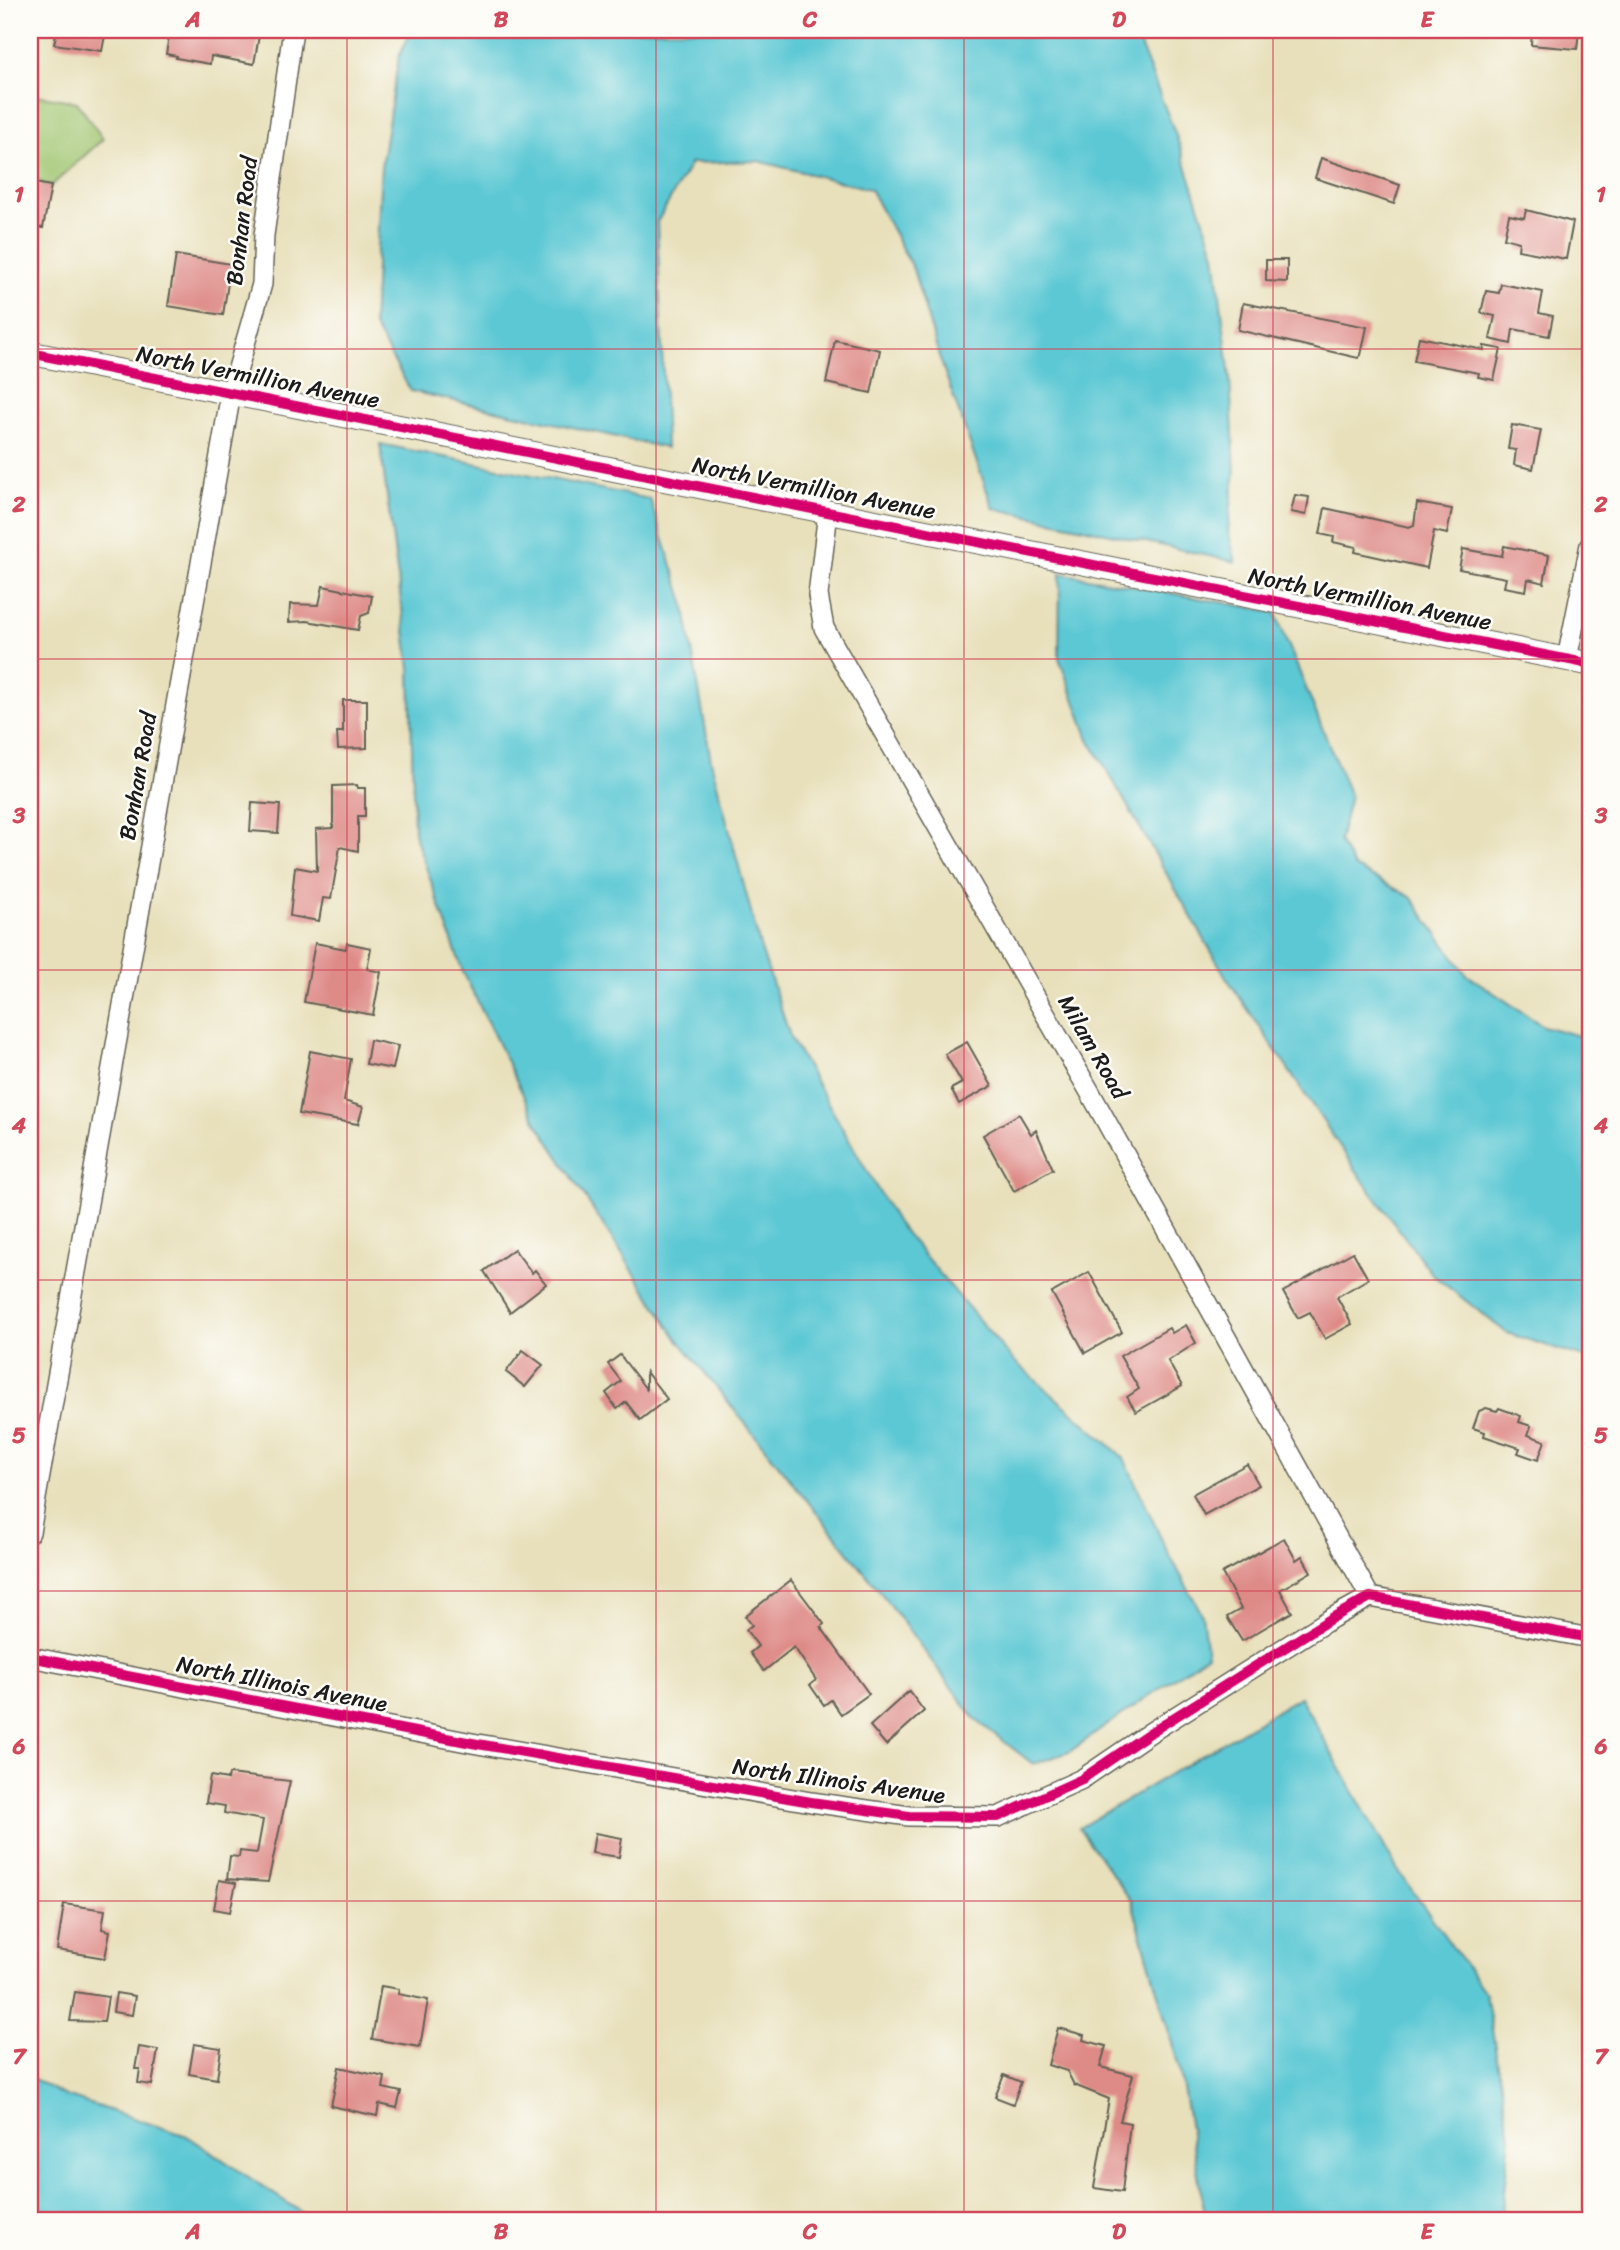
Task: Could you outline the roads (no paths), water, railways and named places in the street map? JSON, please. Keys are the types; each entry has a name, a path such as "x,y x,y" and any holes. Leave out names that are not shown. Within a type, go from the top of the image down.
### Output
{"street":[{"name":"Bonhan Road","path":"30,1532 231,393 262,284 264,234 293,30"},
{"name":"North Vermillion Avenue","path":"30,353 1590,664"},
{"name":"Milam Road","path":"828,512 818,595 824,628 1091,1094 1370,1597"},
{"path":"1567,659 1590,545"},
{"path":"1370,1597 1590,1638"},
{"name":"North Illinois Avenue","path":"30,1657 472,1743 811,1801 909,1816 998,1817 1082,1779 1264,1660 1370,1597"}],"water":[{"path":"412,30 1127,30 1138,40 1176,135 1215,254 1230,378 1235,471 1228,531 1236,562 993,508 940,359 913,269 870,189 758,161 691,163 657,222 666,448 411,391 373,325 381,167 399,56"},
{"path":"380,444 650,499 684,602 711,761 760,946 791,1039 897,1223 1012,1359 1124,1458 1165,1547 1202,1614 1207,1655 1069,1752 1033,1764 975,1719 878,1589 676,1337 537,1123 463,972 414,833 410,668"},
{"path":"1060,573 1275,612 1350,796 1339,841 1354,867 1411,897 1466,974 1543,1026 1590,1039 1590,1359 1507,1333 1433,1275 1366,1185 1226,977 1089,739 1059,658"},
{"path":"1300,1697 1397,1869 1486,1994 1510,2136 1501,2220 1206,2220 1180,2071 1132,1902 1079,1828"},
{"path":"30,2077 63,2095 187,2136 313,2220 30,2220"}]}
